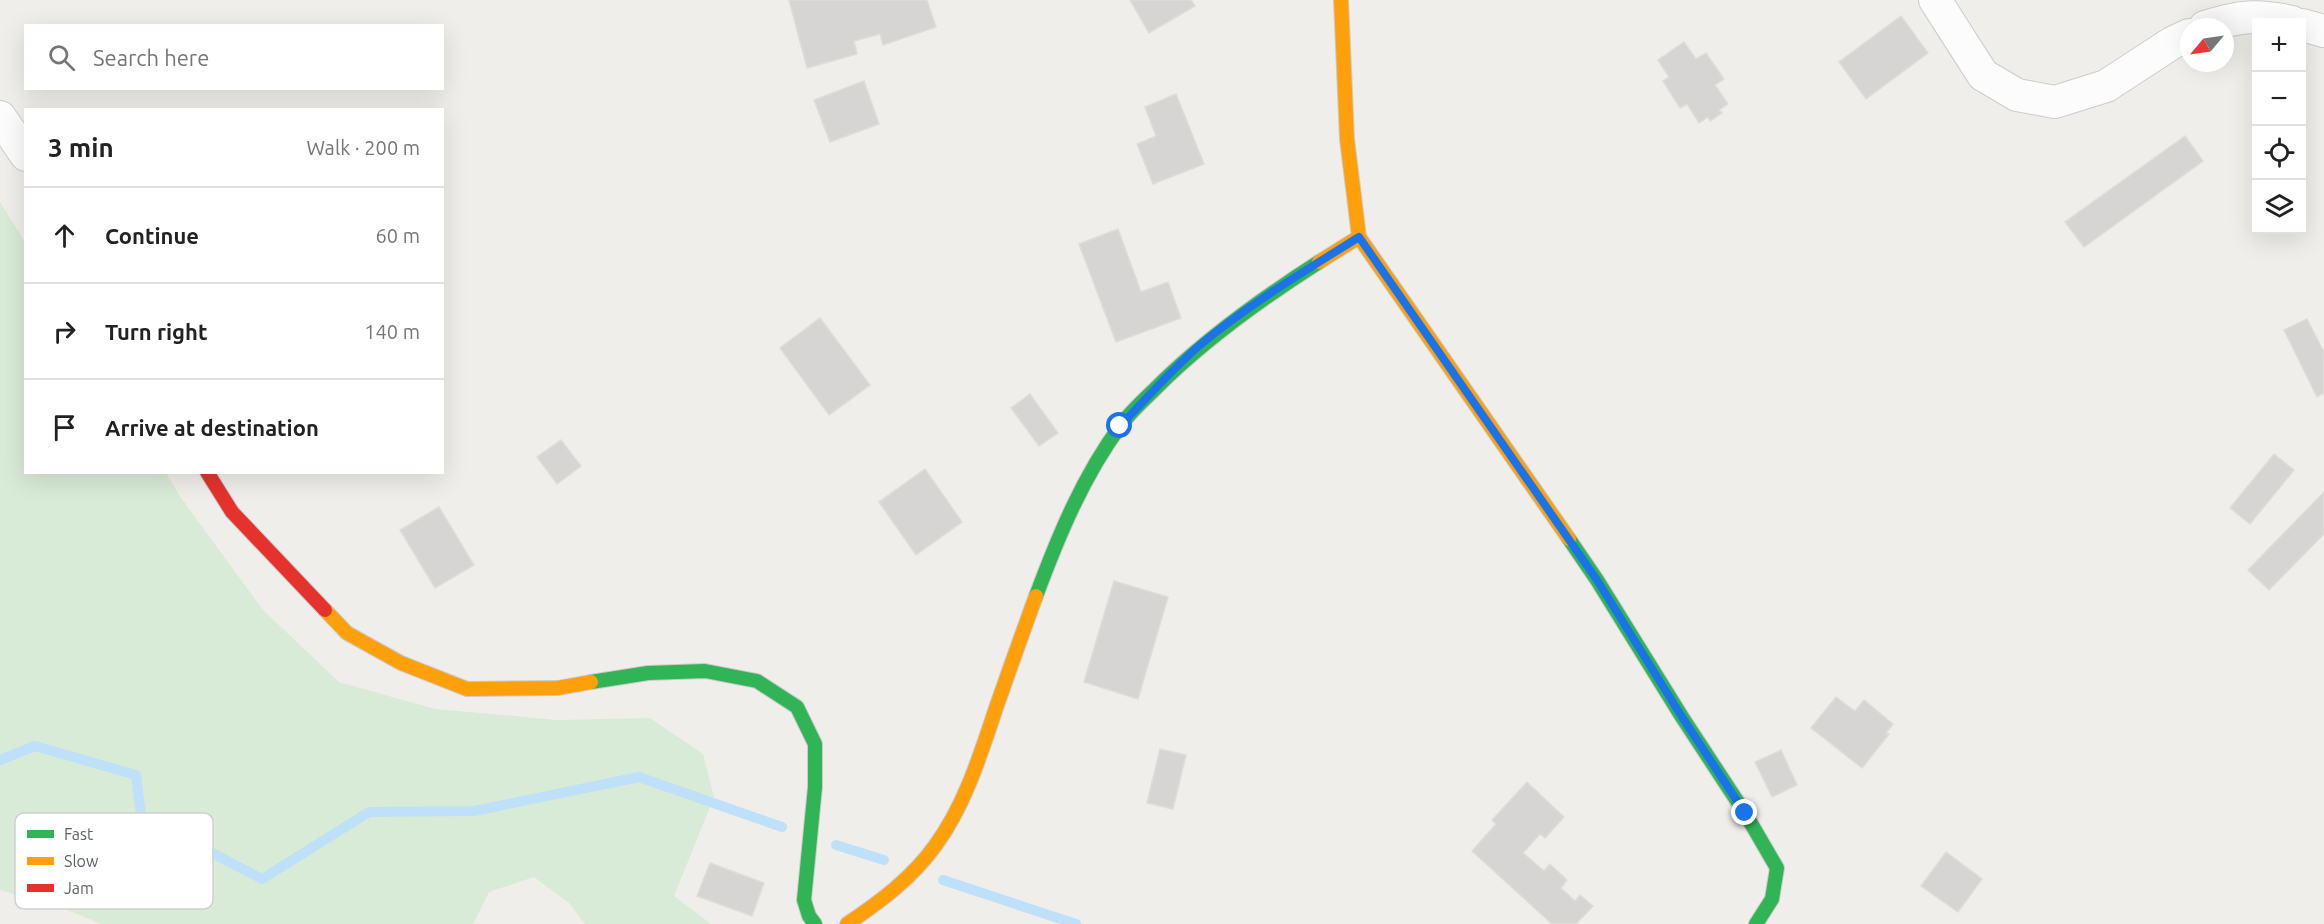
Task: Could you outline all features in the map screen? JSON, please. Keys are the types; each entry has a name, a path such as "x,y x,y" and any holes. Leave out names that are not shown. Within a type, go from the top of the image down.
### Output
{"street":[{"path":"1341,0 1347,139 1359,237 1597,580 1777,868 1772,899 1756,924"},
{"path":"1935,0 1983,75 2017,95 2055,102 2106,86 2180,39"},
{"path":"2234,19 2246,16 2273,18"},
{"path":"2306,26 2324,31"},
{"path":"0,117 24,151"},
{"path":"848,924 867,911 914,869 942,836 965,798 1065,523 1092,470 1120,426 1172,371 1228,324 1292,279 1359,237"},
{"path":"208,474 232,512 347,633 401,663 467,689 558,688 648,673 705,671 757,681 797,707 815,744 815,787 804,900 809,916 815,924"}],"green space":[{"path":"0,202 24,240 24,474 167,474 181,498 263,610 339,682 435,709 557,720 650,718 703,754 714,797 674,896 711,924 585,924 569,903 534,877 489,892 473,924 102,924 64,909 213,909 213,813 15,813 15,894 0,890"}],"building":[{"path":"789,0 927,0 936,27 883,45 880,34 854,41 857,54 807,68"},
{"path":"1130,0 1191,0 1195,6 1149,33"},
{"path":"1901,16 1928,53 1866,99 1839,62"},
{"path":"1684,42 1696,59 1706,53 1724,79 1715,85 1728,104 1719,110 1722,113 1710,121 1708,117 1699,123 1687,104 1680,108 1663,81 1669,77 1658,60"},
{"path":"864,81 879,124 830,142 814,100"},
{"path":"1176,94 1204,164 1153,184 1137,144 1156,136 1145,107"},
{"path":"2185,136 2203,161 2084,247 2065,222"},
{"path":"1118,229 1141,292 1168,282 1181,318 1116,342 1079,244"},
{"path":"820,318 870,385 829,415 780,348"},
{"path":"2307,319 2324,352 2324,393 2317,397 2284,330"},
{"path":"1030,394 1058,433 1039,446 1011,408"},
{"path":"561,440 581,466 557,484 537,457"},
{"path":"2274,454 2294,470 2250,524 2230,508"},
{"path":"925,469 962,522 916,555 879,502"},
{"path":"2324,492 2324,534 2269,590 2248,570"},
{"path":"439,507 474,565 435,588 400,530"},
{"path":"1114,581 1168,597 1138,699 1084,682"},
{"path":"1836,697 1855,711 1864,700 1893,724 1886,733 1889,734 1862,768 1811,728"},
{"path":"1160,749 1186,755 1173,809 1147,803"},
{"path":"1781,750 1797,785 1772,797 1755,762"},
{"path":"1527,782 1564,817 1545,838 1540,834 1523,853 1544,871 1550,864 1567,880 1561,888 1575,901 1580,895 1593,906 1576,924 1552,924 1472,851 1496,824 1492,820"},
{"path":"1946,852 1982,879 1958,912 1921,886"},
{"path":"710,863 764,883 752,916 697,896"}],"waterway":[{"path":"0,760 35,746 136,775 141,813"},
{"path":"213,853 262,879 369,812 474,811 639,777 782,827"},
{"path":"836,845 884,860"},
{"path":"943,880 1076,924"}],"traffic: fast":[{"path":"1036,596 1083,486 1107,445 1129,415 1214,336 1276,290 1319,262"},
{"path":"1569,539 1745,813 1777,868 1772,899 1756,924"},
{"path":"591,682 648,673 705,671 757,681 797,707 815,744 815,787 804,900 809,916 815,924"}],"traffic: slow":[{"path":"1319,262 1359,237 1347,139 1341,0"},
{"path":"1359,237 1569,539"},
{"path":"847,924 906,879 926,858 946,830 978,762 1036,596"},
{"path":"325,610 347,633 401,663 467,689 558,688 591,682"}],"traffic: jam":[{"path":"208,474 232,512 325,610"}],"route":[{"path":"1120,426 1172,371 1200,346 1292,279 1359,237 1597,580 1745,813"}]}
